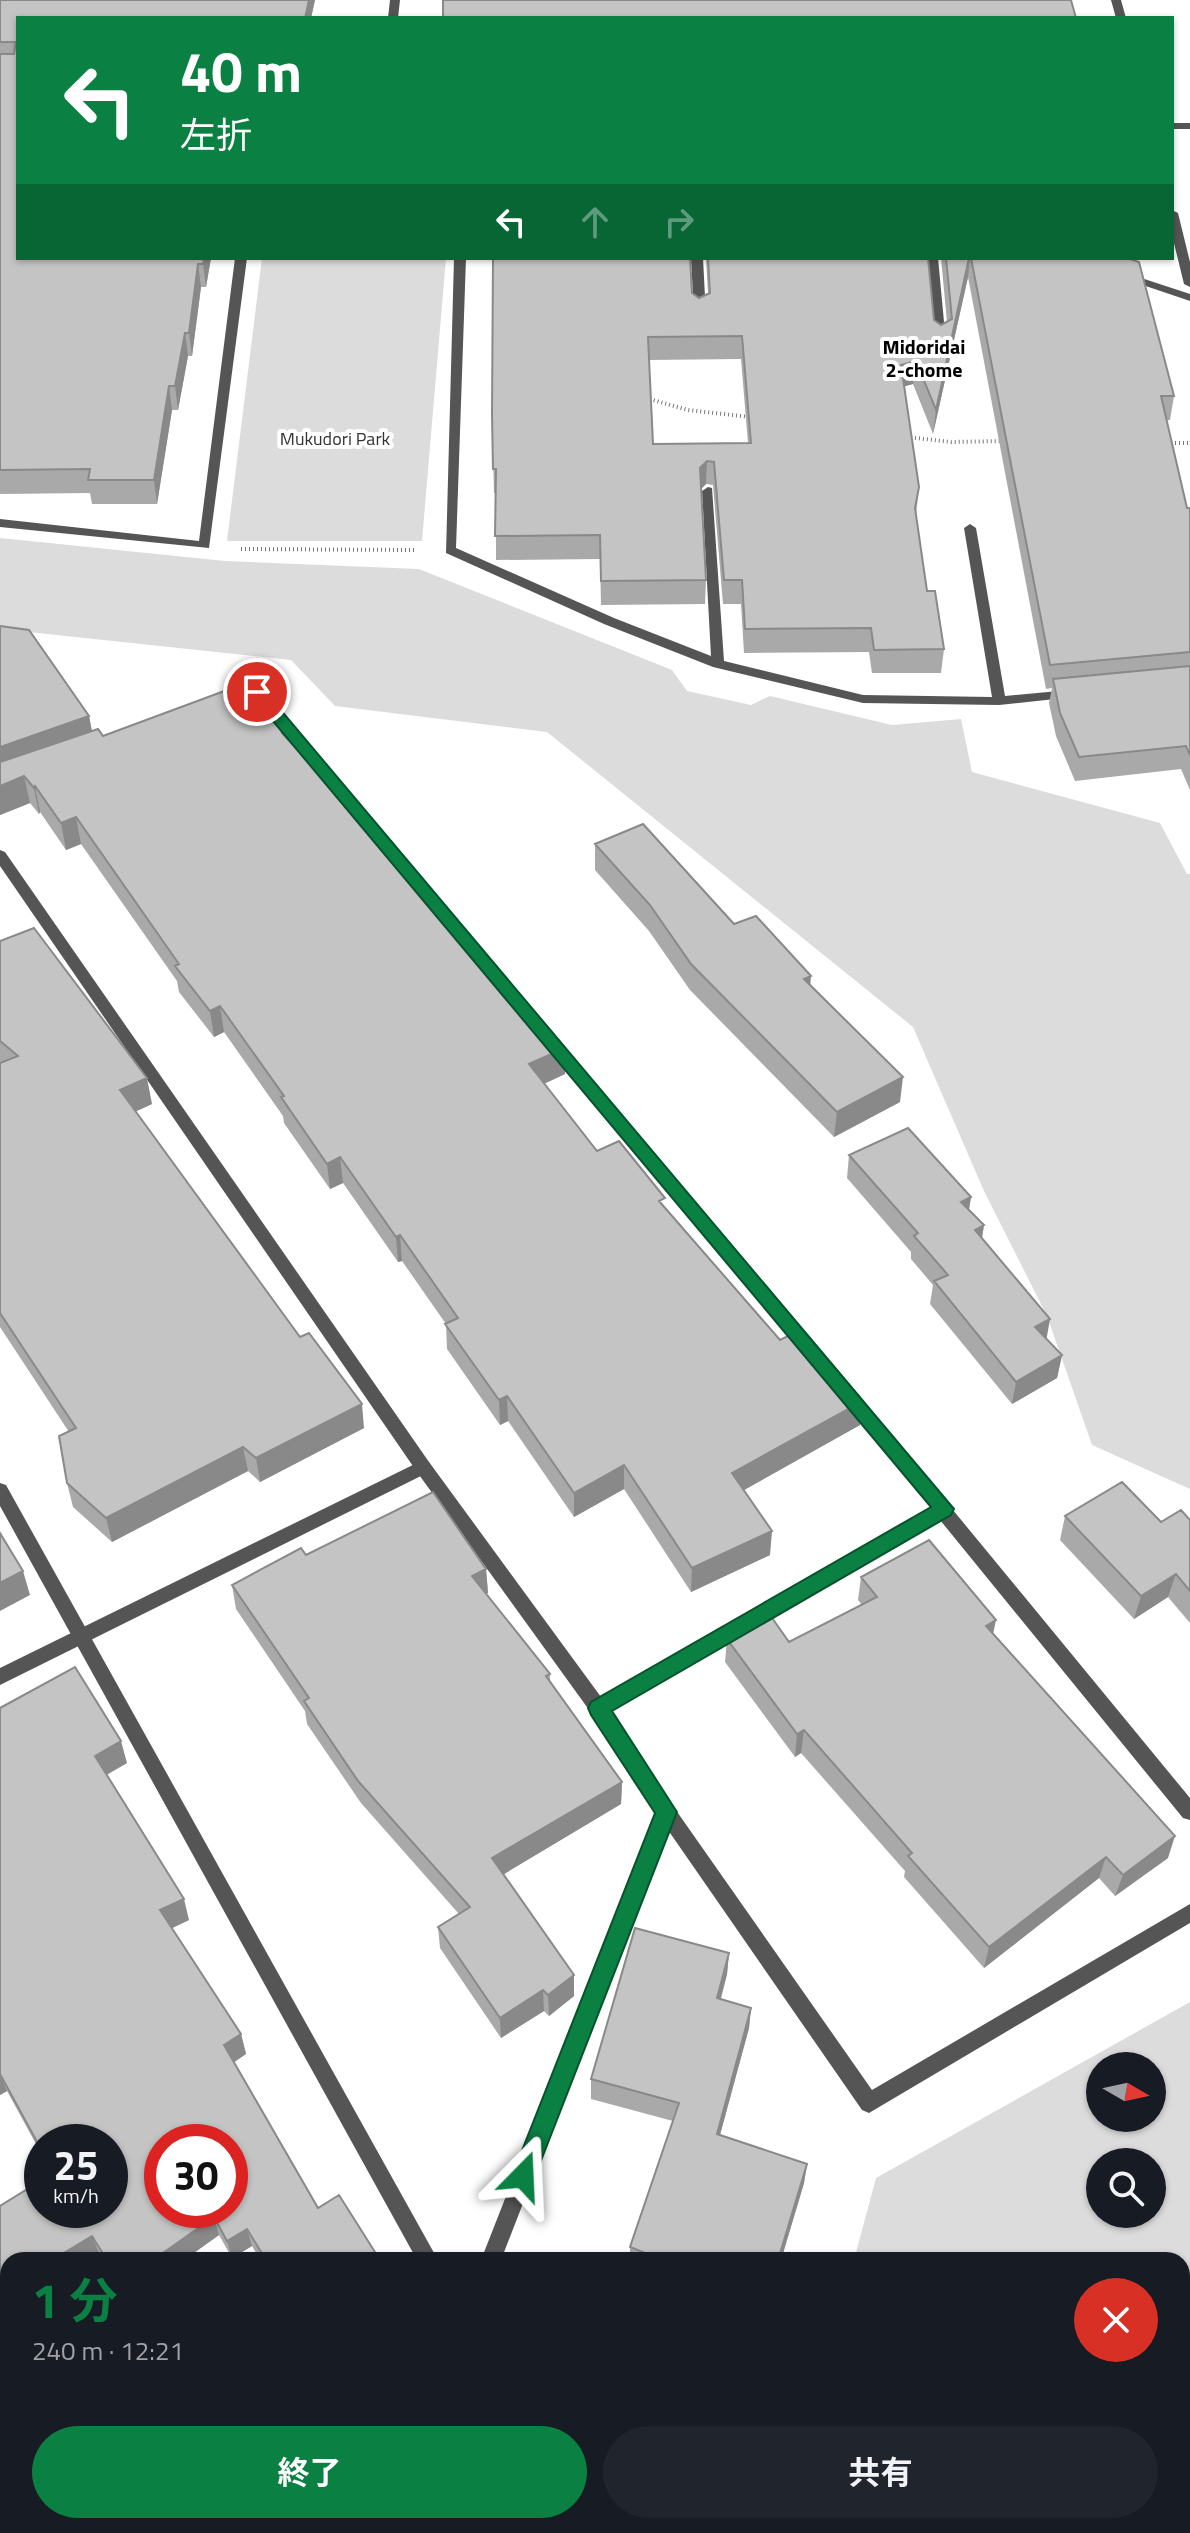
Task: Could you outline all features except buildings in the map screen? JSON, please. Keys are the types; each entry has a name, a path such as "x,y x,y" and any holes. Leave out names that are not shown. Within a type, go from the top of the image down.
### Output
{"street":[{"path":"1174,221 1190,284"},
{"path":"0,523 205,545 241,260"},
{"path":"460,260 450,550 609,621 718,664 863,699 999,701 1087,692"},
{"path":"697,260 700,316"},
{"path":"932,260 940,343"},
{"path":"1109,271 1190,298"},
{"path":"708,491 718,664"},
{"path":"970,528 999,701"},
{"path":"268,705 401,863"},
{"path":"0,855 423,1467 598,1708 666,1812 869,2103 1190,1913"},
{"path":"544,1034 821,1363"},
{"path":"842,1387 1190,1812"},
{"path":"0,1677 423,1467"},
{"path":"0,1490 84,1636 424,2252"},
{"path":"598,1708 944,1509"},
{"path":"494,2252 666,1812"}],"path":[{"path":"641,397 688,410 750,417"},
{"path":"904,436 951,442 1012,440"},
{"path":"1161,442 1190,443"},
{"path":"205,545 236,549 450,550"}],"green space":[{"name":"Mukudori Park","path":"262,260 446,260 422,541 227,541"},
{"path":"0,538 225,561 419,569 672,670 687,691 751,705 770,696 892,725 961,719 972,772 1160,823 1187,874 1190,874 1190,1489 1092,1445 1047,1316 984,1191 913,1027 547,732 335,706 291,660 0,629"},
{"path":"1190,2002 1190,2252 856,2252 876,2178 1086,2060 1086,2132 1166,2132 1166,2052 1101,2052"}],"district":[{"name":"Midoridai 2-chome","path":"924,358"}],"route":[{"path":"257,692 944,1509 598,1708 666,1812 523,2176"}]}
